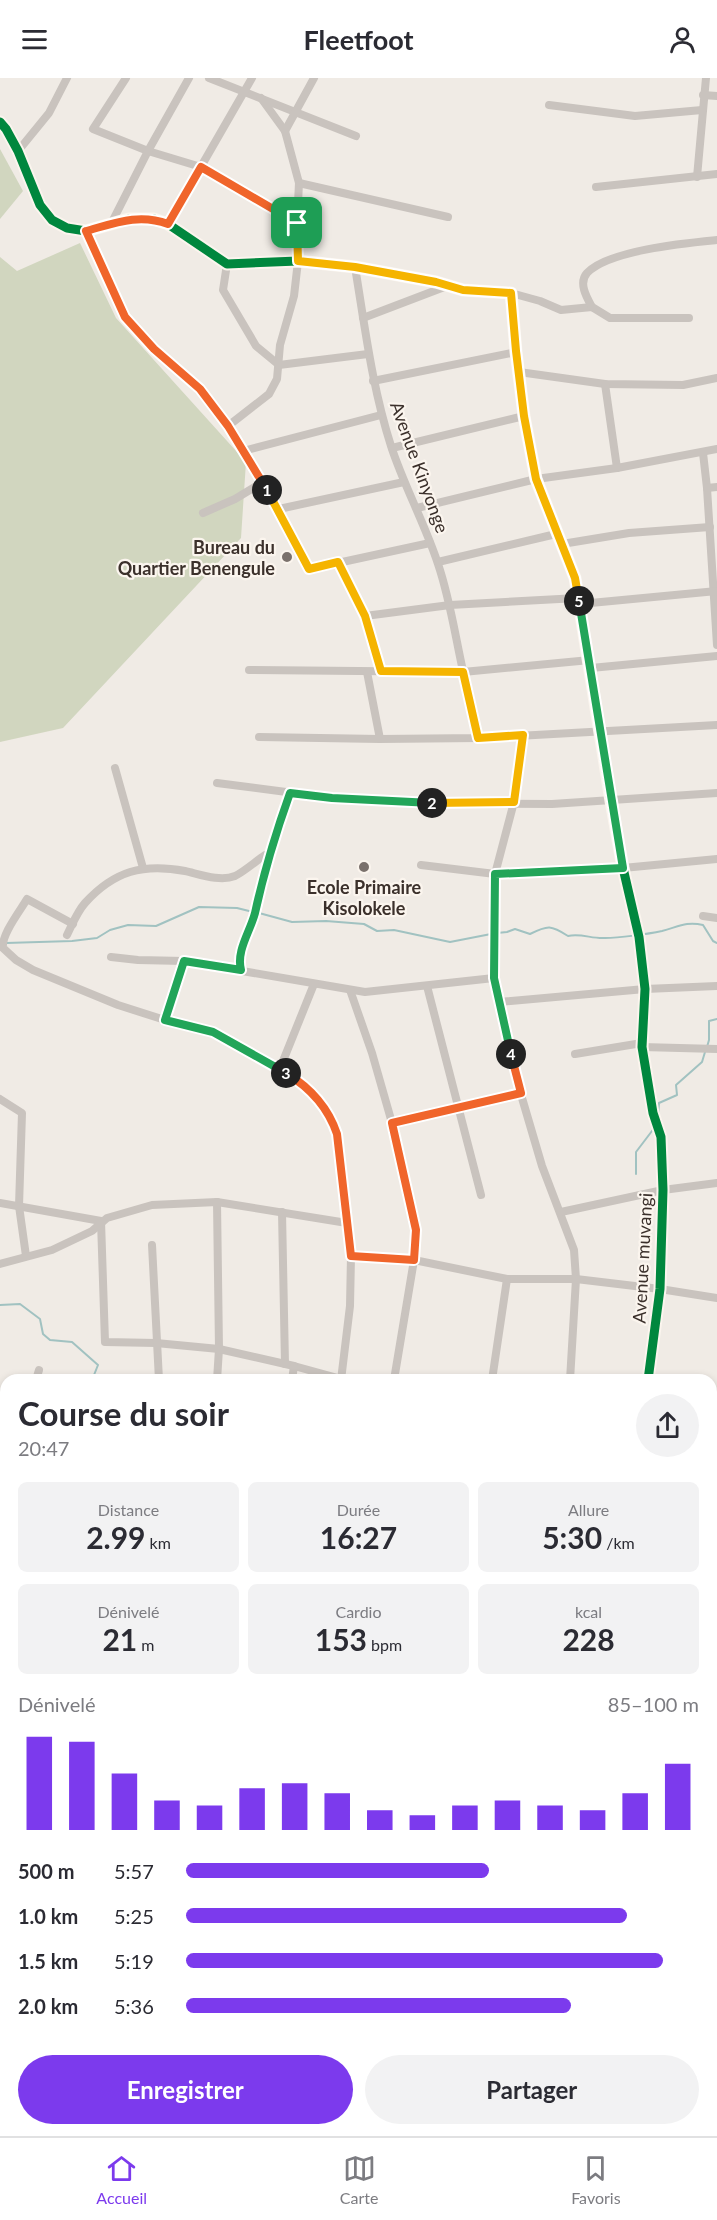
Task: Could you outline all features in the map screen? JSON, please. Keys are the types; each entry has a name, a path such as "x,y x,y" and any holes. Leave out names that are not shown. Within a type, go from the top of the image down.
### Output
{"street":[{"path":"18,151 49,113 67,78"},
{"path":"126,78 93,129 148,151 201,167 297,223"},
{"path":"111,224 189,78"},
{"path":"209,78 356,136"},
{"path":"168,224 252,78"},
{"path":"285,130 314,78"},
{"path":"697,177 706,78"},
{"path":"703,95 717,96"},
{"path":"228,426 269,394 277,379 280,345 294,296 298,261 298,183 285,130 261,98"},
{"path":"549,105 635,117 702,110"},
{"path":"0,122 18,151 40,205 47,215 67,228 86,231 129,219 154,219 168,224 227,264 298,261 355,267 463,290 511,293 561,310 592,307"},
{"path":"596,187 717,174"},
{"path":"298,183 448,217"},
{"path":"86,231 125,317 154,349 200,389 228,426 279,509 309,569 430,543"},
{"path":"689,318 610,318 592,307 585,295 584,280 588,272 617,256 672,245 717,240"},
{"path":"227,264 223,290 256,346 279,365 368,354"},
{"name":"Avenue Kinyonge","path":"355,267 368,354 381,415 404,482 438,562 450,605 478,738"},
{"path":"363,318 447,286"},
{"name":"Avenue muvangi","path":"511,293 524,416 536,479 575,578 591,664 611,801 638,933 645,989 642,1045 653,1113 661,1137 663,1190 660,1289 649,1374"},
{"path":"373,381 516,351"},
{"path":"519,372 605,384 683,385 717,378"},
{"path":"605,384 617,468"},
{"path":"243,451 381,415"},
{"path":"392,448 524,416"},
{"path":"417,508 536,479 617,468 717,449"},
{"path":"703,453 714,550 717,645"},
{"path":"203,513 235,499 263,482"},
{"path":"279,509 404,482"},
{"path":"707,488 717,487"},
{"path":"562,544 629,533 710,527"},
{"path":"438,562 556,534"},
{"path":"338,562 365,616 381,671"},
{"path":"365,616 450,605 579,601 715,591"},
{"path":"249,670 463,672 717,656"},
{"path":"367,672 380,739"},
{"path":"259,737 478,738 717,725"},
{"path":"523,735 514,802 495,874 494,978 521,1093 542,1166 574,1250 576,1279 570,1374"},
{"path":"115,768 143,868"},
{"path":"217,783 332,798 425,803 552,804 717,793"},
{"path":"241,970 238,960 255,912 268,855 290,793"},
{"path":"67,935 84,904 102,887 132,870 143,868 227,877 235,876 268,855"},
{"path":"422,865 495,874 623,868 717,859"},
{"path":"73,924 27,899 6,934 2,943 3,948 33,970 118,1005 213,1032 296,1079 311,1090 333,1123 337,1134 351,1256 350,1306 344,1374"},
{"path":"703,916 717,918"},
{"path":"111,957 184,961 366,992 494,978"},
{"path":"165,1020 184,961"},
{"path":"296,1079 284,1067 283,1061 314,984"},
{"path":"427,986 481,1195"},
{"path":"499,1002 645,989 717,986"},
{"path":"350,990 372,1053 392,1123 416,1230 414,1260 395,1374"},
{"path":"575,1054 642,1045 717,1048"},
{"path":"392,1123 521,1093"},
{"path":"0,1099 22,1113 19,1206 26,1256"},
{"path":"561,1212 663,1190 717,1183"},
{"path":"0,1203 101,1221 152,1205 217,1202 347,1223"},
{"path":"217,1202 217,1374"},
{"path":"282,1212 291,1374"},
{"path":"0,1264 52,1250 92,1231 101,1221"},
{"path":"101,1221 105,1342 156,1343 219,1349 321,1374"},
{"path":"152,1245 159,1374"},
{"path":"351,1256 414,1260 507,1279 576,1279 717,1298"},
{"path":"493,1374 507,1279"},
{"path":"38,1374 39,1370"}],"green space":[{"path":"0,149 23,191 0,219"},
{"path":"80,243 116,318 246,462 241,538 63,728 0,742 0,257 17,271"}],"waterway":[{"path":"6,943 97,938 110,930 128,925 156,926 199,907 237,908 253,912"},
{"path":"259,913 292,922 326,921 364,924 377,931 394,930 450,942 491,934"},
{"path":"497,933 515,929 530,934 549,927 568,936 611,938 634,936 692,924 703,925 713,941 717,943"},
{"path":"707,1047 709,1021 717,1019"},
{"path":"658,1115 659,1103 677,1095 676,1085 702,1062 705,1052"},
{"path":"636,1174 636,1152 655,1127"},
{"path":"0,1305 20,1304 40,1319 43,1334 50,1340 72,1342 98,1365 94,1374"}],"cycle path":[{"path":"0,122 18,151 40,205 52,220 67,228 86,231 129,219 154,219 168,224 227,264 298,261 355,267 436,282 463,290 511,293 524,416 536,479 575,578 611,801 639,937 645,989 642,1047 653,1113 661,1137 663,1190 660,1289 649,1374"}],"place":[{"name":"Bureau du Quartier Benengule","path":"287,557"},
{"name":"Ecole Primaire Kisolokele","path":"364,867"}],"route":[{"path":"201,167 297,223 298,261 355,267 436,282 463,290 511,293 524,416 536,479 575,578 623,868 495,874 494,978 521,1093 392,1123 416,1230 414,1260 351,1256 337,1134 333,1123 311,1090 296,1079 213,1032 165,1020 184,961 241,970 238,960 255,912 268,855 290,793 332,798 425,803 514,802 523,735 478,738 463,672 381,671 365,616 338,562 309,569 279,509 228,426 200,389 154,349 125,317 86,231 129,219 154,219 168,224 201,167"}]}
